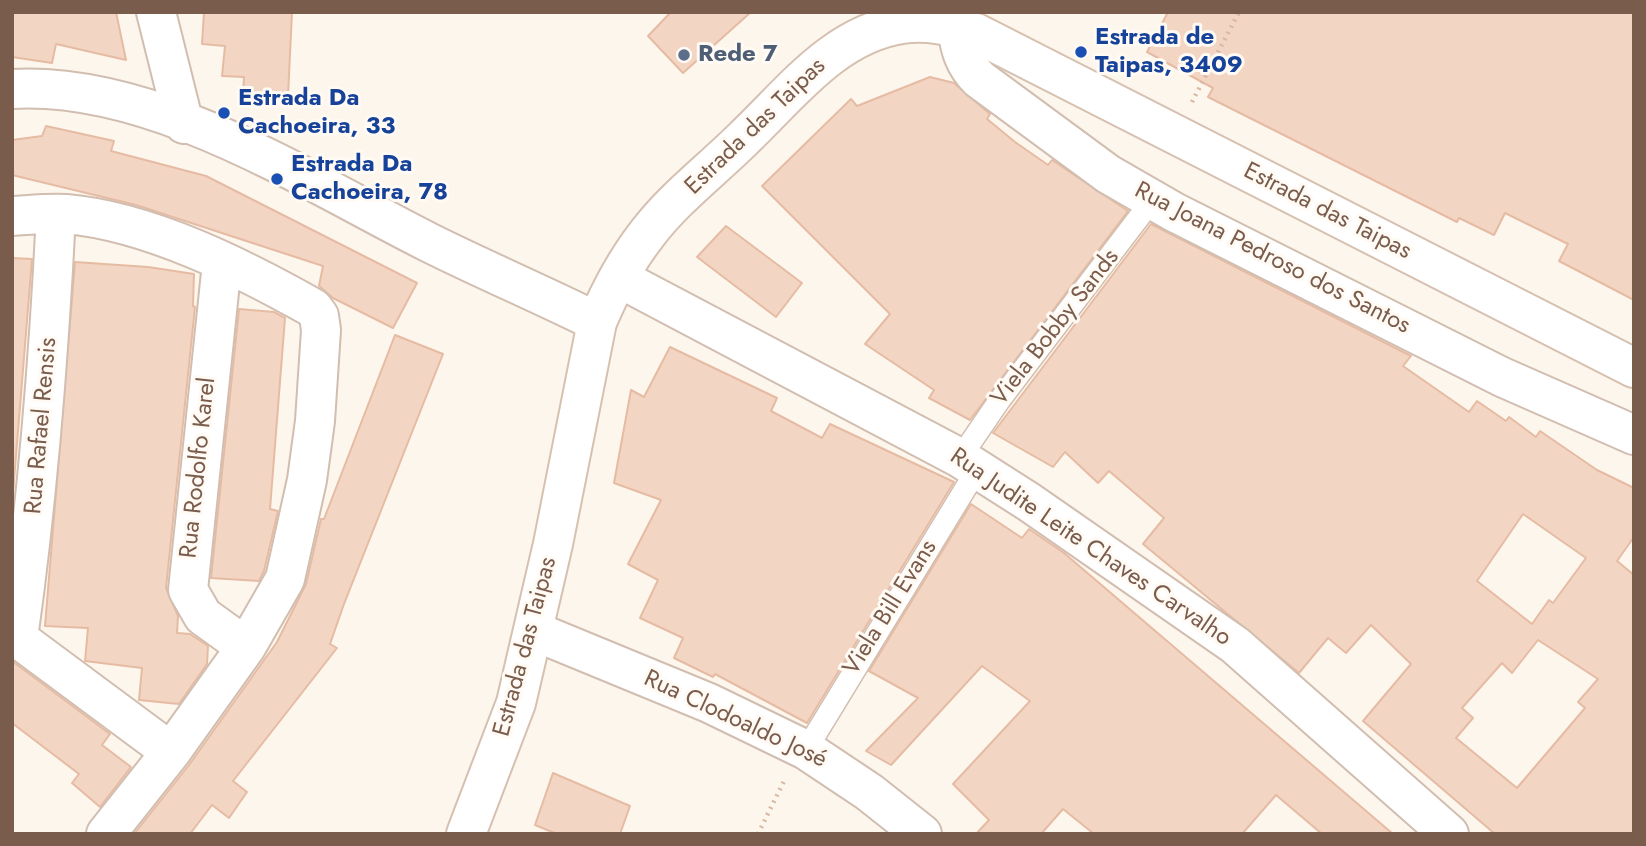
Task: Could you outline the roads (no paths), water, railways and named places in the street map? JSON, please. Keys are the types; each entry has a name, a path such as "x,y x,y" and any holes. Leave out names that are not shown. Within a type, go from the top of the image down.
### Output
{"street":[{"path":"156,12 184,124"},
{"name":"Estrada das Taipas","path":"466,834 516,703 534,631 597,322 633,254 666,213 827,58 857,39 902,23 922,22 957,28 1022,55 1634,368"},
{"name":"Rua Joana Pedroso dos Santos","path":"957,28 960,51 970,71 1108,174 1502,377 1634,435"},
{"path":"12,89 48,89 114,100 152,110 247,149 430,243 597,322"},
{"path":"12,215 56,214 105,222 167,238 313,308 320,316 310,456 294,550 280,589 246,648 171,752 106,834"},
{"name":"Rua Rafael Rensis","path":"15,636 34,525 50,334 56,214"},
{"name":"Rua Rodolfo Karel","path":"222,263 188,590 203,616 246,648"},
{"name":"Rua Judite Leite Chaves Carvalho","path":"619,278 969,463 1235,645 1449,834"},
{"name":"Rua Clodoaldo José","path":"534,631 709,703 806,750 869,792 922,834"},
{"path":"15,636 171,752"}],"lane":[{"name":"Viela Bobby Sands","path":"969,463 999,401 1153,199"},
{"name":"Viela Bill Evans","path":"806,750 969,463"}],"place":[{"name":"Estrada de Taipas, 3409","path":"1081,52"},
{"name":"Rede 7","path":"684,55"},
{"name":"Estrada Da Cachoeira, 33","path":"224,113"},
{"name":"Estrada Da Cachoeira, 78","path":"277,179"}]}
